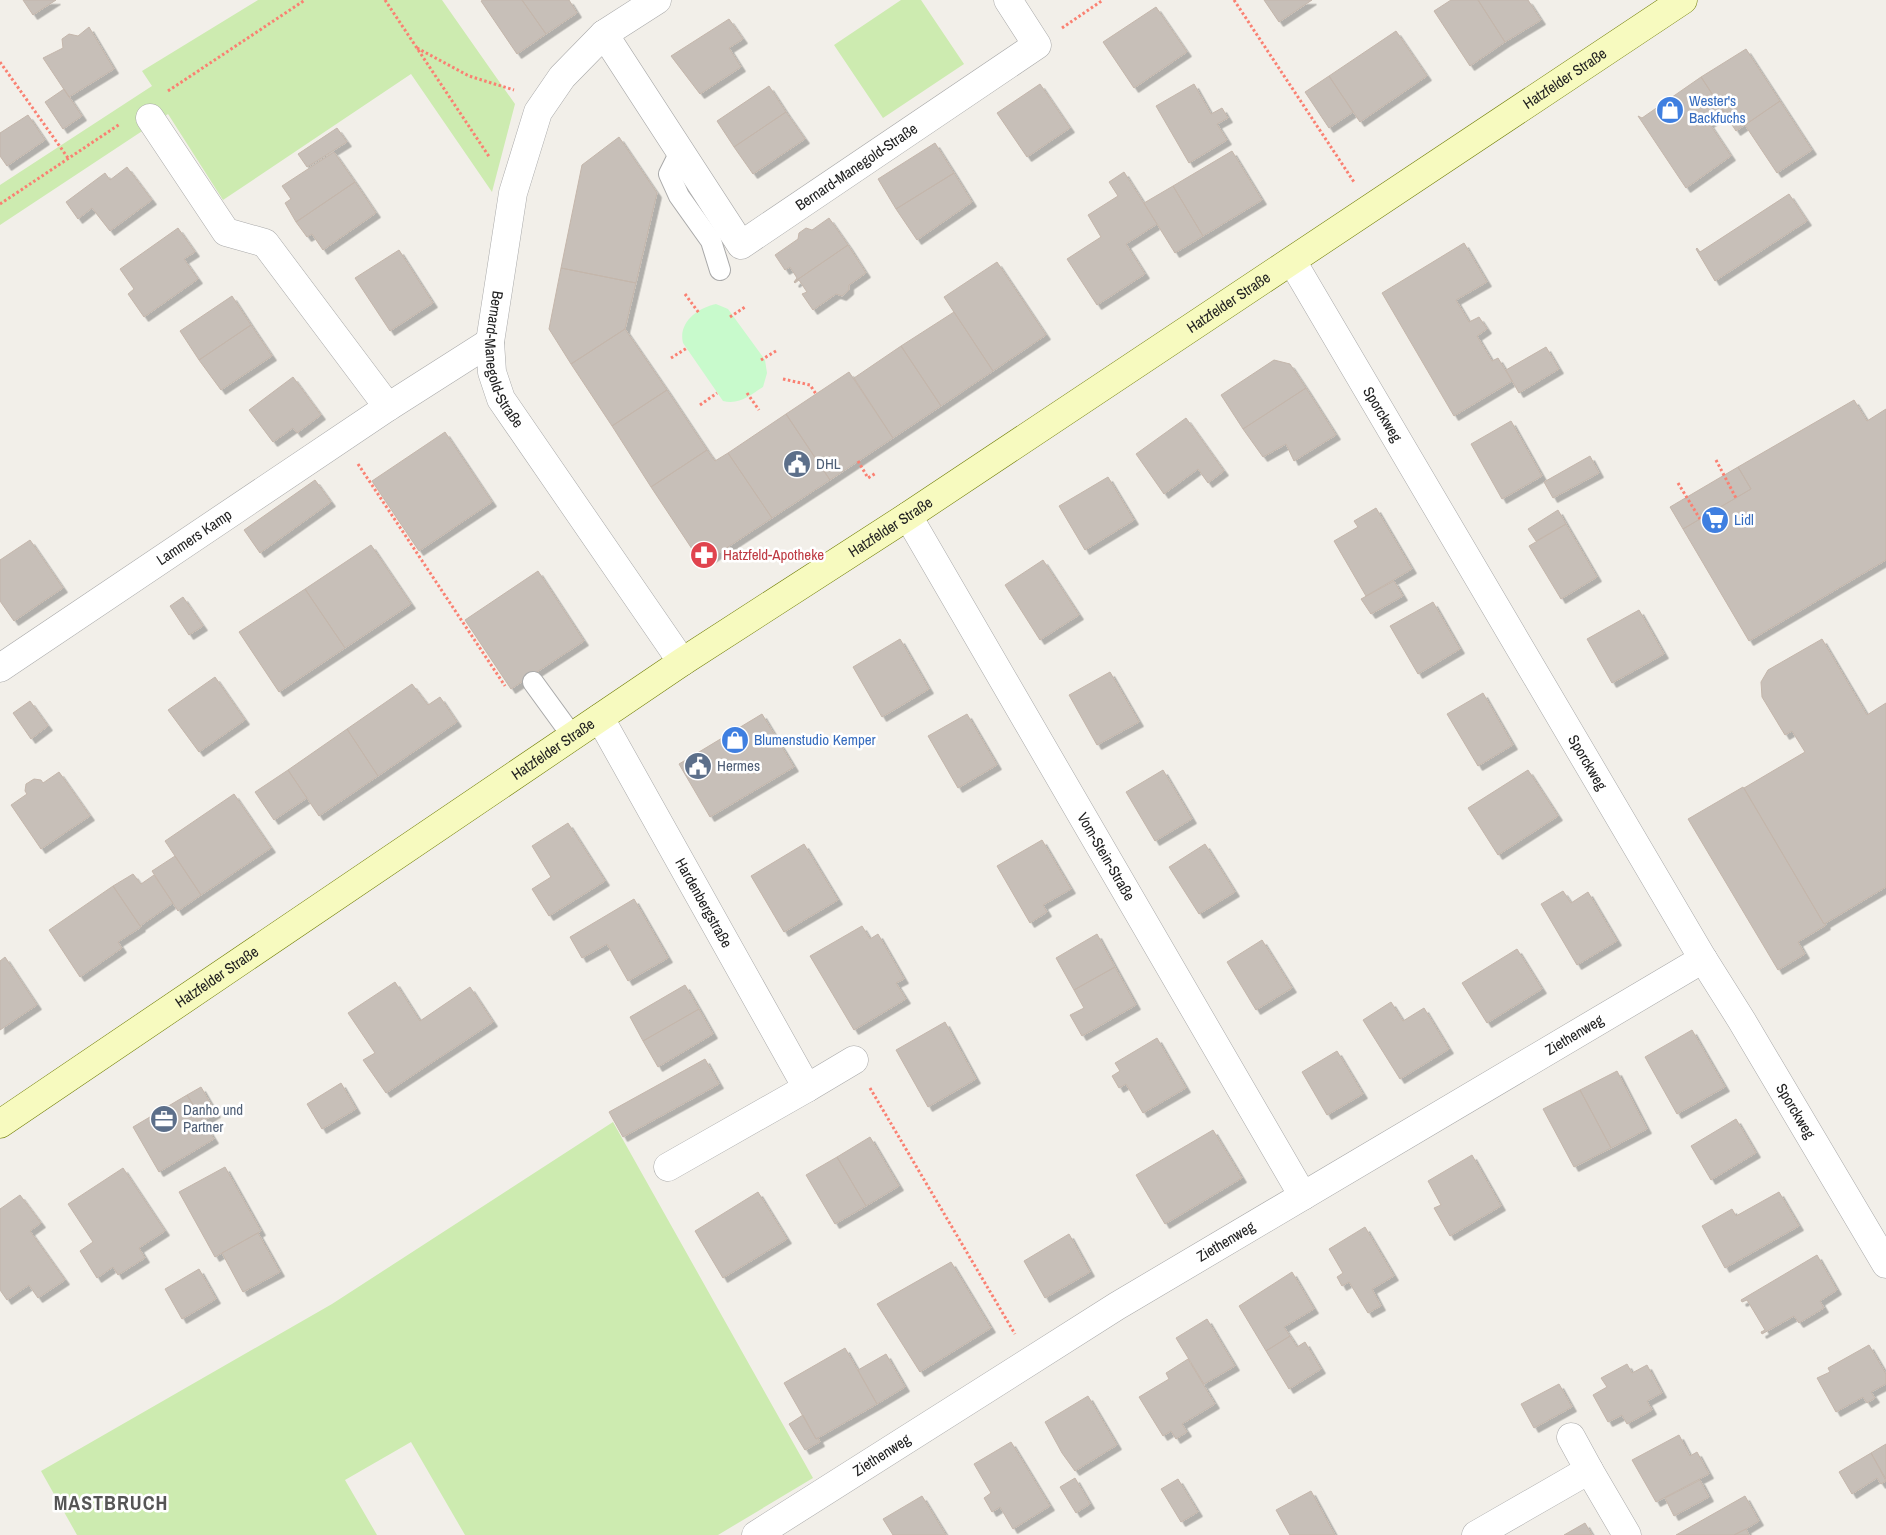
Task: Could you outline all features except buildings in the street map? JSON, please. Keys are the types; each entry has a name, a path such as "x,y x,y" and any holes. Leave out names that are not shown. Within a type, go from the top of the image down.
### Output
{"street":[{"name":"Bernard-Manegold-Straße","path":"657,0 604,34 562,77 538,112 513,193 490,342 492,372 501,399 682,662"},
{"path":"1008,0 1037,45"},
{"name":"Hatzfelder Straße","path":"0,1124 682,662 908,516 1683,0"},
{"name":"Bernard-Manegold-Straße","path":"604,34 741,245 1037,45"},
{"path":"150,118 226,232 265,243 388,406"},
{"name":"Sporckweg","path":"1292,261 1702,959 1742,1021 1886,1264"},
{"name":"Lammers Kamp","path":"0,668 388,406 490,342"},
{"name":"Vom-Stein-Straße","path":"908,516 1303,1196"},
{"name":"Hardenbergstraße","path":"600,718 806,1088"},
{"name":"Ziethenweg","path":"756,1535 1117,1306 1702,959"},
{"path":"668,1167 854,1060"},
{"path":"1571,1437 1627,1535"},
{"path":"1476,1535 1589,1470"}],"lane":[{"path":"680,152 669,174 679,196 710,241 720,270"},
{"path":"533,682 573,737"}],"path":[{"path":"385,0 513,193"},
{"path":"1037,45 1103,0"},
{"path":"1234,0 1371,208"},
{"path":"416,47 469,76 545,101"},
{"path":"0,62 68,158"},
{"path":"685,294 699,313"},
{"path":"730,317 745,307"},
{"path":"671,358 687,348"},
{"path":"761,360 776,351"},
{"path":"783,378 810,385 816,394"},
{"path":"747,392 759,410"},
{"path":"700,405 717,393"},
{"path":"341,439 512,696 533,682"},
{"path":"1716,460 1736,498"},
{"path":"858,461 868,478 876,473"},
{"path":"1678,483 1700,519"},
{"path":"854,1060 1031,1360"}],"green space":[{"path":"258,0 442,0 515,104 492,192 411,74 223,200 168,114 0,225 0,185 152,86 142,71"},
{"path":"901,0 921,0 964,64 883,118 834,45"},
{"path":"716,304 728,309 765,360 767,373 763,387 735,402 723,401 683,343 683,329 690,318 702,309"},
{"path":"613,1122 813,1478 718,1535 465,1535 411,1442 345,1480 377,1535 77,1535 41,1471 332,1304"}],"place":[{"name":"Wester's Backfuchs","path":"1670,110"},
{"name":"DHL","path":"797,464"},
{"name":"Lidl","path":"1715,520"},
{"name":"Hatzfeld-Apotheke","path":"704,555"},
{"name":"Blumenstudio Kemper","path":"735,740"},
{"name":"Hermes","path":"698,766"},
{"name":"Danho und Partner","path":"164,1119"}],"district":[{"name":"MASTBRUCH","path":"111,1503"}]}
